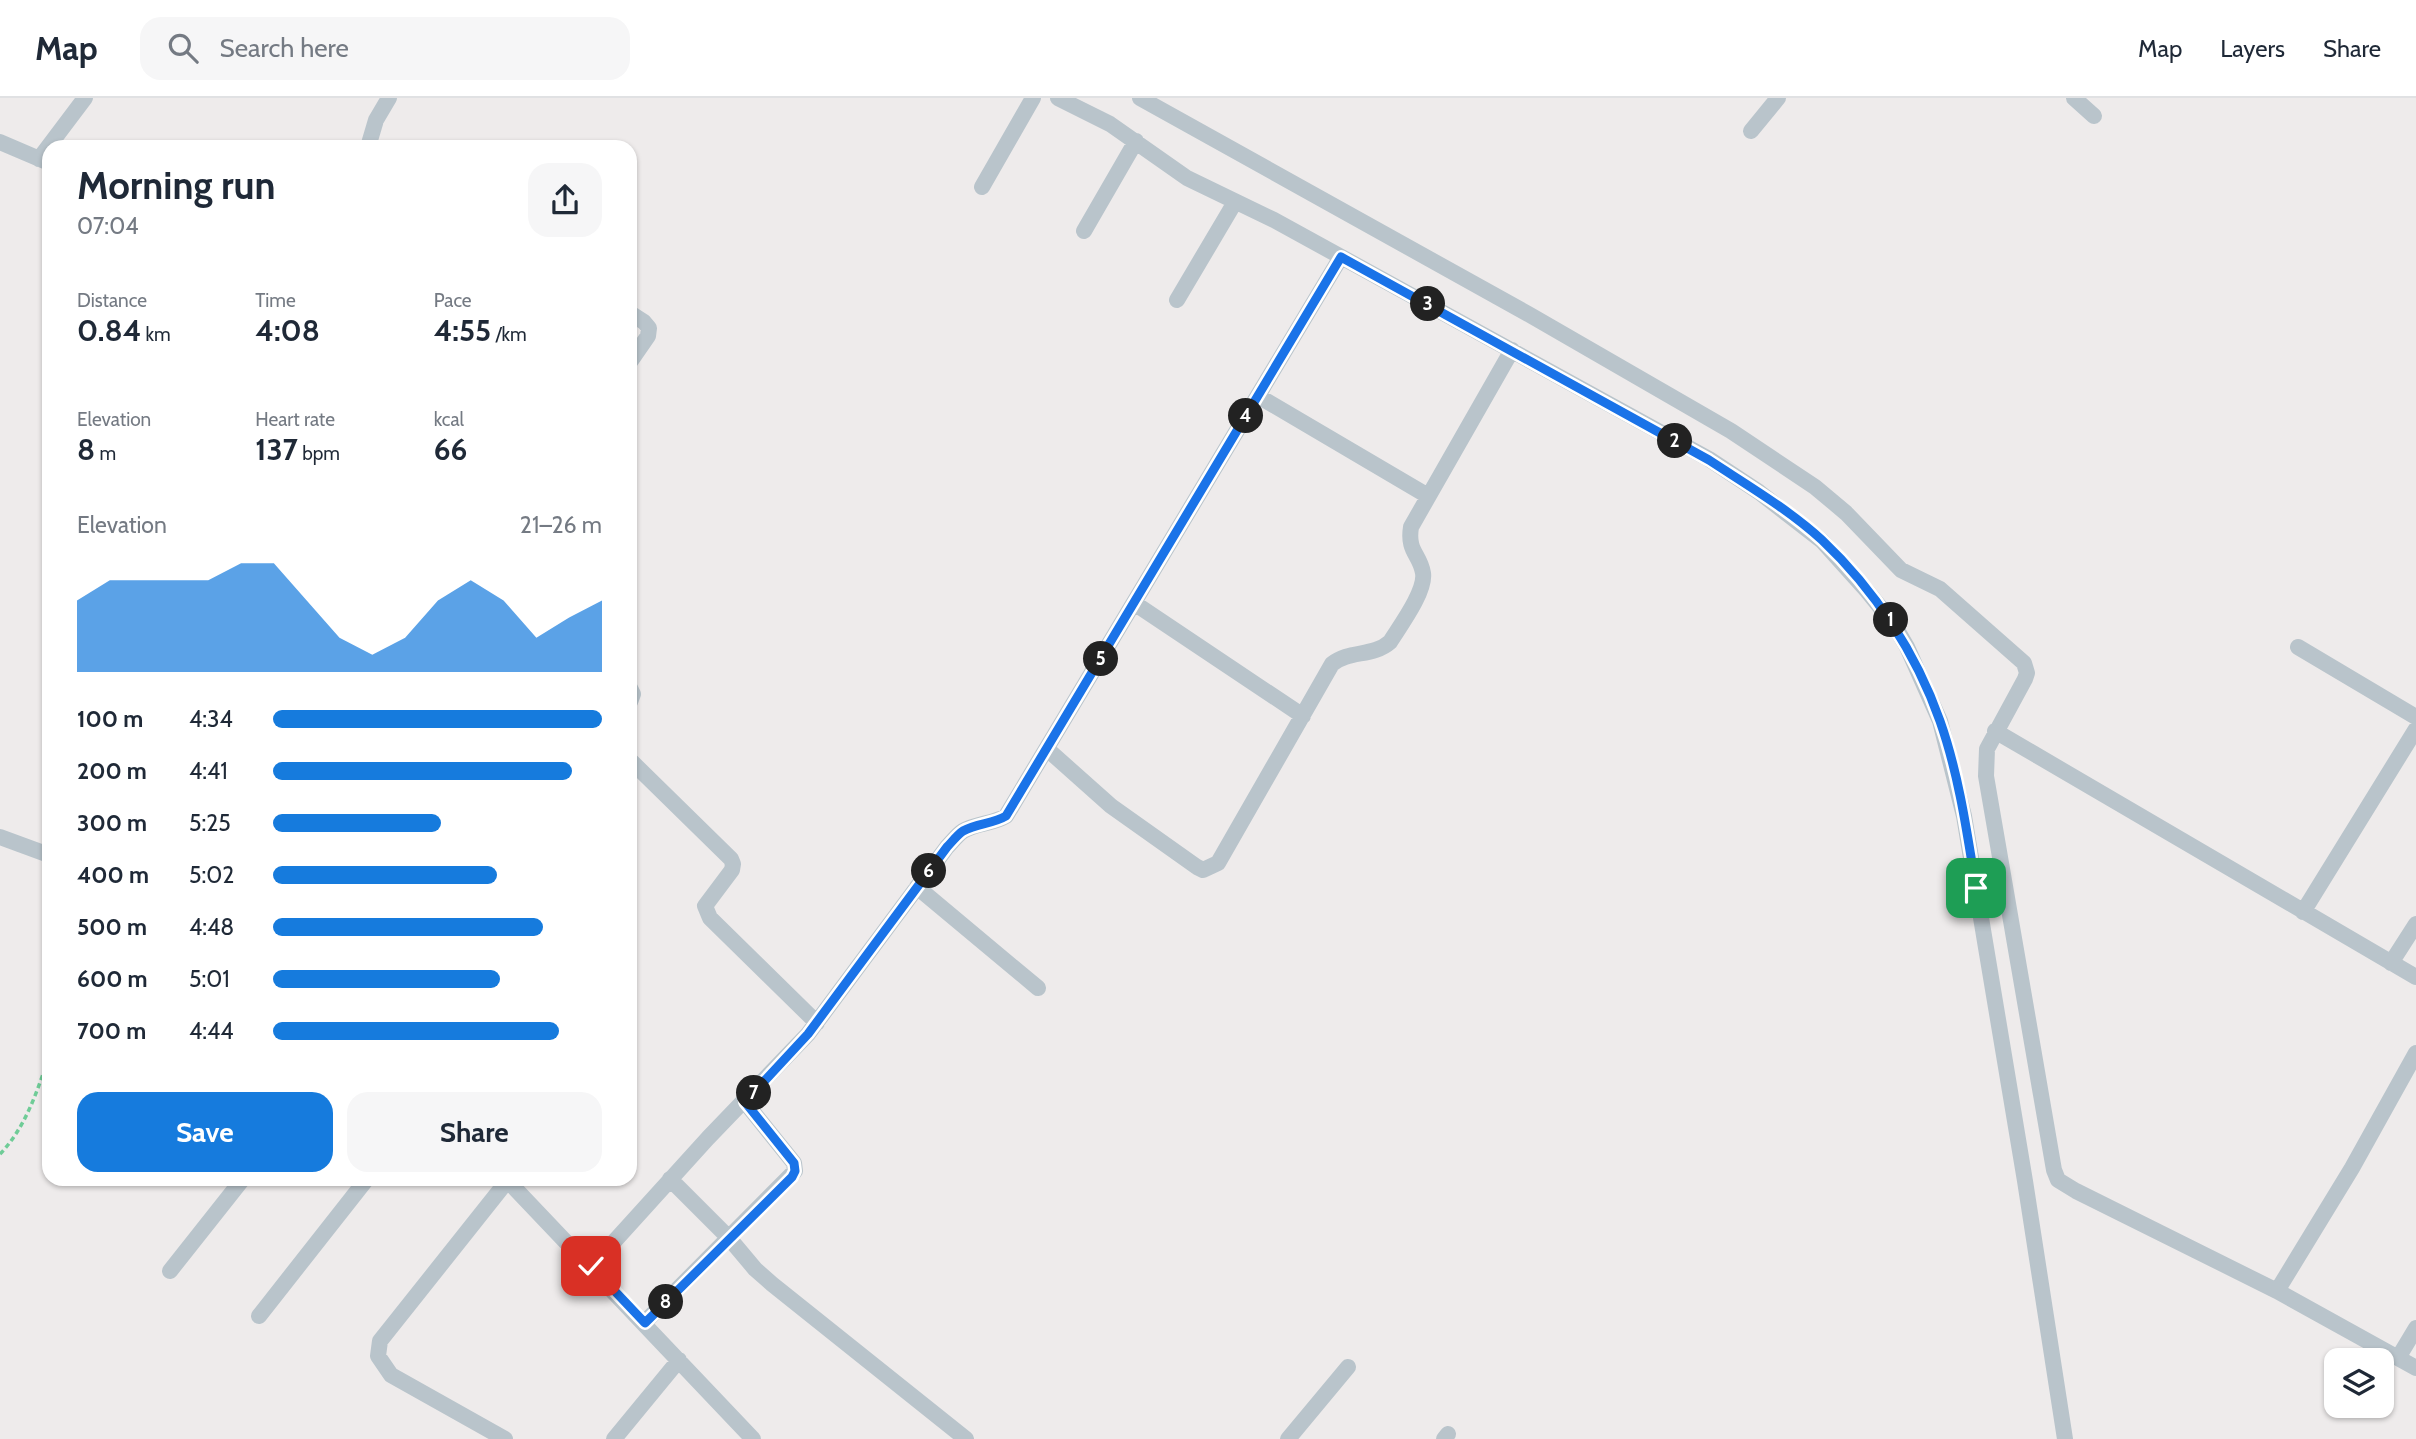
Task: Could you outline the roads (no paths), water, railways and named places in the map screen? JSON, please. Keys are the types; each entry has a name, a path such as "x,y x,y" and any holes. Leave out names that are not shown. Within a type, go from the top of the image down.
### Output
{"street":[{"path":"58,140 85,98"},
{"path":"370,140 376,120 390,98"},
{"path":"982,187 1033,98"},
{"path":"1058,98 1110,124 1187,178 1274,220 1709,460 1822,541 1893,623 1907,647 1940,721 1964,816 2066,1439"},
{"path":"1140,98 1530,315 1731,431 1815,487 1846,513 1901,570 1940,589 1958,602 2024,663 2027,673 2025,679 1987,749 1986,776 2054,1170 2058,1180 2277,1291 2416,1368"},
{"path":"1751,131 1779,98"},
{"path":"2074,98 2094,116"},
{"path":"1084,231 1136,141"},
{"path":"0,142 42,160"},
{"path":"1177,300 1235,202"},
{"path":"591,1266 817,1023 947,847 962,831 994,823 1006,816 1341,257"},
{"path":"637,317 649,328 648,336 637,352"},
{"path":"1047,749 1130,821 1203,870 1218,863 1332,664 1347,655 1384,648 1419,594 1423,572 1409,544 1411,527 1512,350"},
{"path":"1258,396 1428,496"},
{"path":"1135,603 1303,716"},
{"path":"2298,647 2416,716"},
{"path":"2303,912 2416,729"},
{"path":"1995,731 2416,977"},
{"path":"637,767 731,859 732,870 708,901 706,912 817,1023"},
{"path":"0,837 42,852"},
{"path":"917,887 1038,988"},
{"path":"2391,963 2416,924"},
{"path":"2277,1291 2353,1168 2416,1053"},
{"path":"645,1323 795,1171 794,1163 745,1102"},
{"path":"670,1179 772,1284 966,1439"},
{"path":"170,1271 237,1186"},
{"path":"259,1316 361,1186"},
{"path":"503,1186 380,1341 378,1356 391,1375 505,1439"},
{"path":"514,1186 753,1439"},
{"path":"2398,1358 2416,1328"},
{"path":"614,1439 679,1360"},
{"path":"1288,1439 1348,1367"}]}
